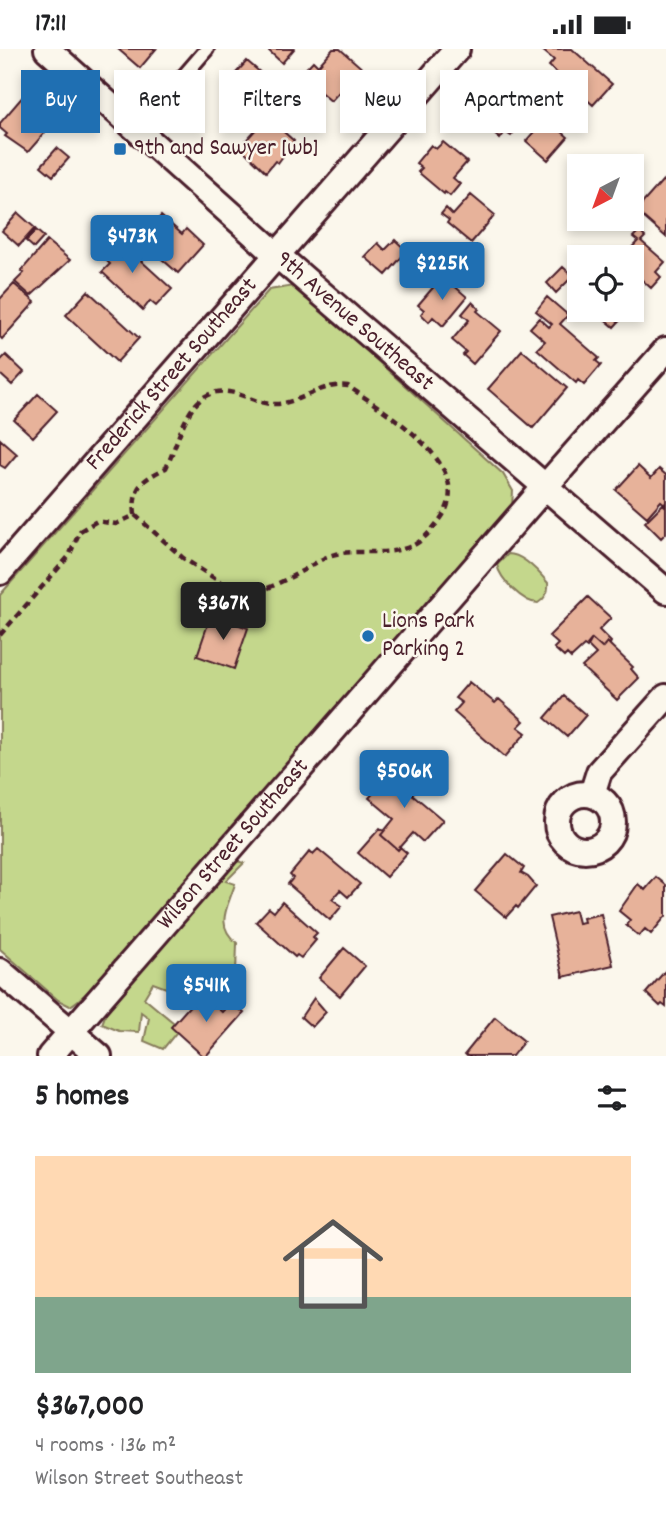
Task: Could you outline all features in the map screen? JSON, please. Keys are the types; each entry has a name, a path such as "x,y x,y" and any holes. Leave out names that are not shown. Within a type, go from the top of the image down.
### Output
{"street":[{"name":"9th Avenue Southeast","path":"47,49 114,109"},
{"name":"Frederick Street Southeast","path":"0,572 457,49"},
{"name":"9th Avenue Southeast","path":"140,133 544,488 666,591"},
{"name":"Wilson Street Southeast","path":"50,1056 666,350"},
{"path":"592,794 599,772 666,697"},
{"path":"0,971 99,1056"}],"lane":[{"path":"188,70 206,49"}],"path":[{"path":"232,620 239,603 245,598 270,588 323,559 336,554 392,551 411,547 427,535 443,517 450,501 448,479 439,458 418,437 348,386 321,389 295,400 274,404 228,391 211,393 197,401 187,416 166,468 146,478 136,489 135,515 183,558 245,598"},
{"path":"0,635 69,556 80,531 97,521 116,524 135,515"}],"green space":[{"path":"294,286 340,328 342,326 374,353 373,357 503,474 513,491 512,507 168,901 217,878 237,861 244,863 226,881 235,884 224,922 230,936 237,943 236,973 224,988 186,981 177,992 153,983 144,998 180,1028 163,1049 144,1041 149,1018 141,1012 139,1032 119,1031 102,1024 113,994 117,966 112,965 104,975 105,979 70,1006 58,1000 0,949 0,595 269,290"},
{"path":"508,554 524,560 548,583 546,594 538,603 519,595 499,571 497,565"}],"building":[{"path":"118,49 156,49 140,68"},
{"path":"267,49 294,49 282,63"},
{"path":"333,49 340,49 364,70 340,70 340,91 331,101 326,97 326,70 305,70 313,61 318,66"},
{"path":"541,49 572,49 612,84 593,105 588,101 588,70 554,70 549,66 554,60"},
{"path":"247,61 257,70 239,70"},
{"path":"21,99 21,133 45,133 28,152 5,136 7,134 0,128 0,123"},
{"path":"253,133 285,133 294,141 278,163 275,161 266,172 240,147"},
{"path":"493,133 504,133 500,139"},
{"path":"533,133 563,133 568,137 548,160 526,141"},
{"path":"443,142 467,162 453,178 460,184 450,196 418,172 422,168 416,163 431,145 436,149"},
{"path":"57,148 69,158 53,176 41,166"},
{"path":"663,180 666,183 666,237 644,218 644,201"},
{"path":"471,195 495,215 471,243 447,223 449,220 441,214 446,208 453,215"},
{"path":"18,213 35,228 19,246 2,231"},
{"path":"161,216 182,234 186,229 203,245 178,273 140,240"},
{"path":"36,230 44,237 34,248 26,241"},
{"path":"639,231 645,237 641,241 665,262 656,272 661,277 651,288 644,282 644,245 634,245 638,241 633,237"},
{"path":"107,235 124,250 126,247 172,289 156,306 150,301 143,310 102,272 110,264 94,249"},
{"path":"395,240 407,251 386,275 365,257 378,243 385,250"},
{"path":"47,241 70,260 31,296 15,282"},
{"path":"563,267 567,271 567,282 556,293 547,283"},
{"path":"443,276 467,297 443,326 433,317 429,322 421,314 424,310 418,305"},
{"path":"14,284 35,302 2,339 0,299"},
{"path":"88,291 139,338 117,362 66,315"},
{"path":"547,297 567,314 560,324 599,358 596,361 601,365 584,385 578,380 576,383 537,349 545,341 530,328 539,318 549,327 552,324 536,311"},
{"path":"472,302 479,309 477,311 501,331 473,364 463,355 466,352 452,340 469,320 462,314"},
{"path":"522,350 567,388 533,428 488,389"},
{"path":"6,355 24,372 12,385 0,374 0,361"},
{"path":"38,394 57,411 33,437 14,420"},
{"path":"0,439 17,454 5,468 0,465"},
{"path":"638,466 651,478 659,469 666,475 666,505 661,501 647,517 616,490"},
{"path":"663,504 666,507 666,533 661,538 645,522"},
{"path":"588,597 611,618 599,630 611,642 607,642 602,648 592,639 587,648 584,646 571,658 567,654 564,657 554,648 558,644 549,636"},
{"path":"211,615 248,628 234,669 197,656"},
{"path":"592,639 602,648 607,642 633,667 631,669 639,678 617,700 582,667 596,654 587,645"},
{"path":"469,682 495,703 499,699 524,721 518,727 526,733 505,757 454,712 462,703 455,698"},
{"path":"564,696 586,715 567,737 545,718"},
{"path":"395,768 418,787 412,794 443,820 423,842 413,833 398,850 381,835 394,819 369,798"},
{"path":"380,828 384,831 381,835 398,850 400,847 407,853 386,877 358,853"},
{"path":"318,849 360,884 348,897 340,890 332,899 342,906 330,920 288,884 293,878 290,875 310,851 313,854"},
{"path":"507,854 524,868 521,873 536,886 518,908 516,906 506,917 475,891"},
{"path":"656,877 666,885 666,916 651,934 645,929 639,936 626,925 630,920 619,911 638,884 645,890"},
{"path":"282,902 317,933 313,937 316,940 301,958 297,955 295,957 256,922 269,908 274,912"},
{"path":"575,911 578,923 584,922 583,918 601,914 613,965 563,977 549,917"},
{"path":"344,948 365,966 340,996 319,978"},
{"path":"666,970 666,1007 662,1004 660,1006 646,993"},
{"path":"201,993 222,1012 231,1002 244,1013 206,1056 171,1027"},
{"path":"314,998 326,1012 312,1027 301,1017"},
{"path":"495,1017 524,1041 512,1056 467,1056 465,1054"}],"place":[{"name":"9th and Sawyer [wb]","path":"120,149"},
{"name":"Lions Park Parking 2","path":"368,636"}]}
